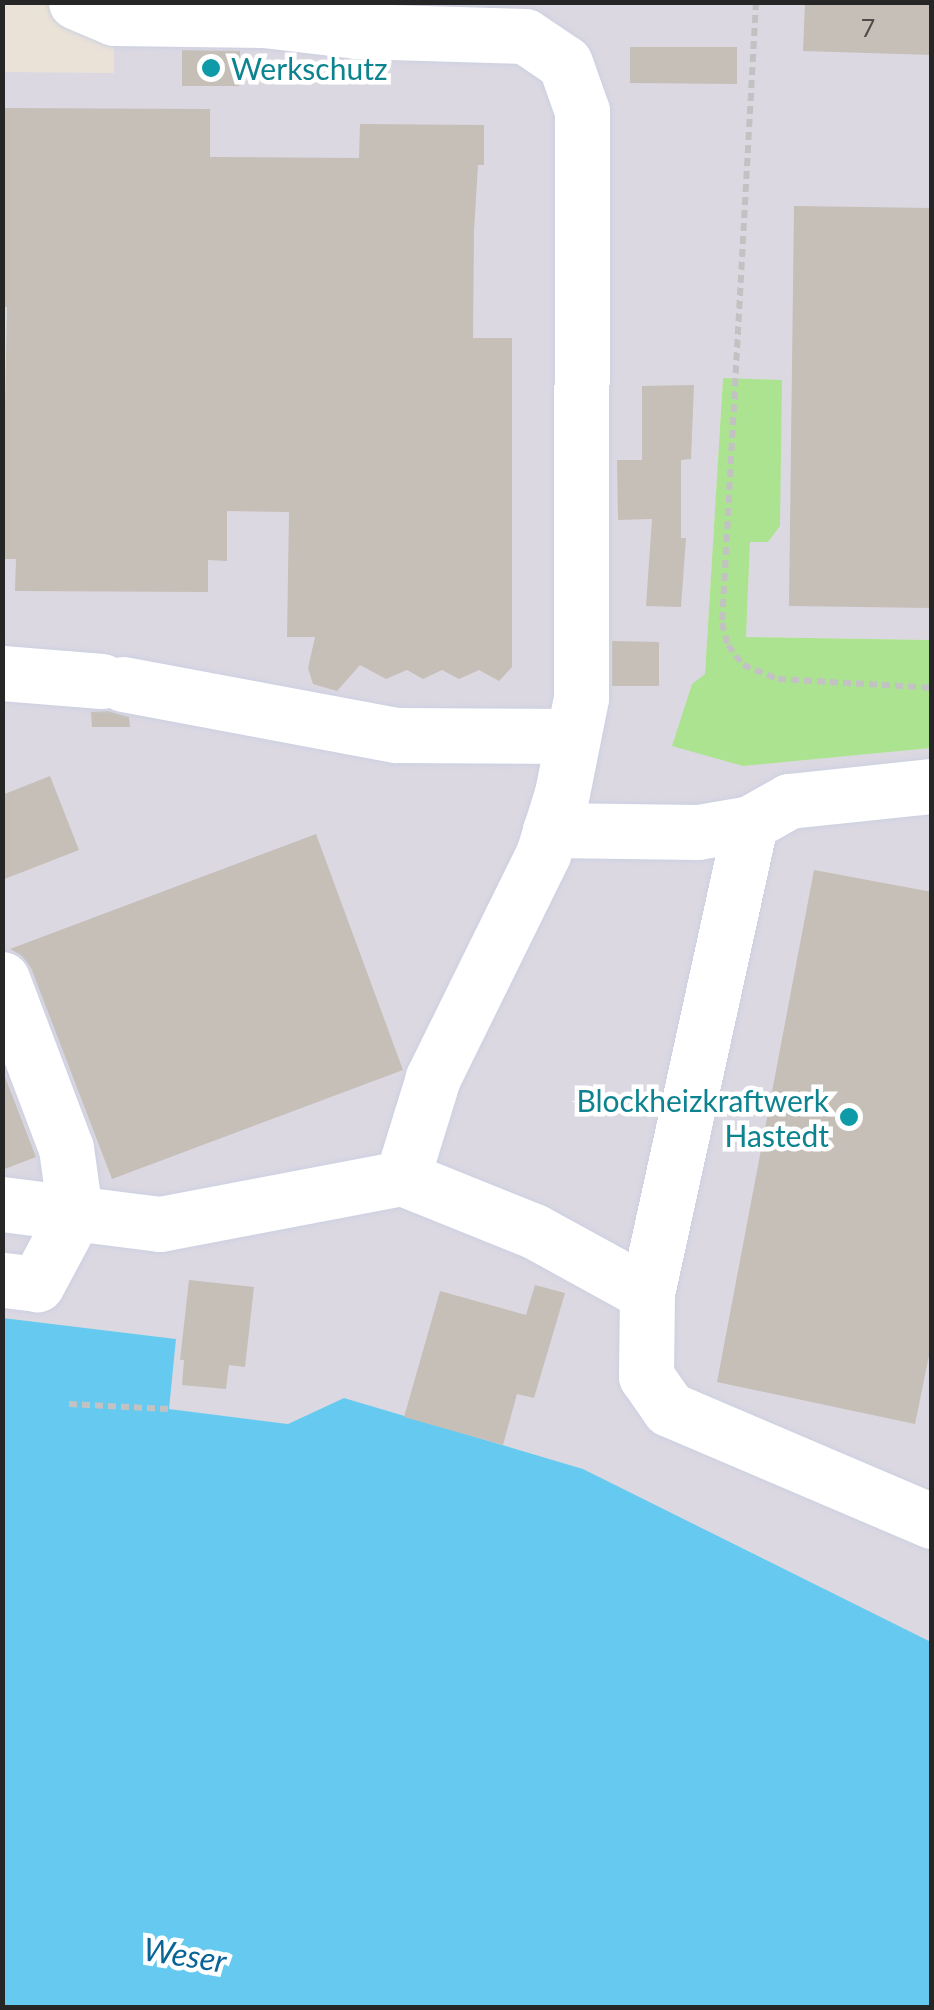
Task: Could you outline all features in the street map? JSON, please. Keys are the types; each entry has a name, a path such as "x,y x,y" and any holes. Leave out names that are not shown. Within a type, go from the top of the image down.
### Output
{"lane":[{"path":"76,2 114,18 264,20 356,31 525,36 564,63 582,111 581,698 550,830 433,1078 402,1178"},
{"path":"2,673 112,682 396,735 574,736"},
{"path":"550,830 698,832 750,822 789,801 932,786"},
{"path":"750,822 647,1293 646,1376 669,1408 932,1521"},
{"path":"2,979 66,1148 75,1213 37,1284 2,1280"},
{"path":"2,1204 160,1224 402,1178 534,1231 647,1293"}],"path":[{"path":"756,2 722,623 728,645 743,665 778,679 932,688"},
{"path":"69,1404 168,1409"}],"shaded area":[{"path":"114,3 931,3 931,640 746,637 750,542 723,378 705,674 743,766 931,748 931,1642 583,1469 344,1398 288,1424 168,1409 176,1339 3,1318 3,72 114,73"}],"green space":[{"path":"723,378 782,380 780,526 768,542 750,542 746,637 931,640 931,748 743,766 672,746 692,684 705,674"}],"water":[{"name":"Weser","path":"3,1318 176,1339 169,1409 288,1424 344,1398 583,1469 931,1642 931,2007 3,2008"}],"building":[{"path":"805,2 932,2 932,55 803,51"},
{"path":"630,47 737,47 737,84 630,83"},
{"name":"Werkschutz","path":"182,50 240,51 239,86 182,86"},
{"path":"2,108 210,109 210,157 359,158 360,124 484,125 484,165 478,165 474,231 473,338 512,338 512,667 499,681 479,670 459,679 442,670 423,679 407,670 386,679 360,665 337,691 313,684 308,668 315,637 287,637 289,512 227,511 227,561 208,560 208,592 15,591 16,559 2,559 7,307 2,307"},
{"path":"794,206 932,208 932,608 789,606"},
{"path":"694,385 691,459 681,460 681,538 686,538 681,607 646,606 652,519 618,520 617,460 642,460 642,386"},
{"path":"612,641 659,642 659,686 612,686"},
{"path":"108,711 129,717 130,727 92,727 91,712"},
{"path":"50,776 79,850 2,880 2,795"},
{"path":"316,834 403,1070 112,1179 31,968 10,949"},
{"name":"Blockheizkraftwerk Hastedt","path":"814,870 932,892 932,1341 915,1424 717,1382"},
{"path":"2,1069 36,1157 2,1170"},
{"path":"189,1280 254,1287 245,1367 229,1365 226,1389 182,1385 184,1360 180,1360"},
{"path":"535,1285 565,1293 534,1398 517,1394 503,1445 404,1417 440,1291 526,1315"}],"place":[{"name":"Werkschutz","path":"211,68"},
{"name":"Blockheizkraftwerk Hastedt","path":"849,1117"}]}
